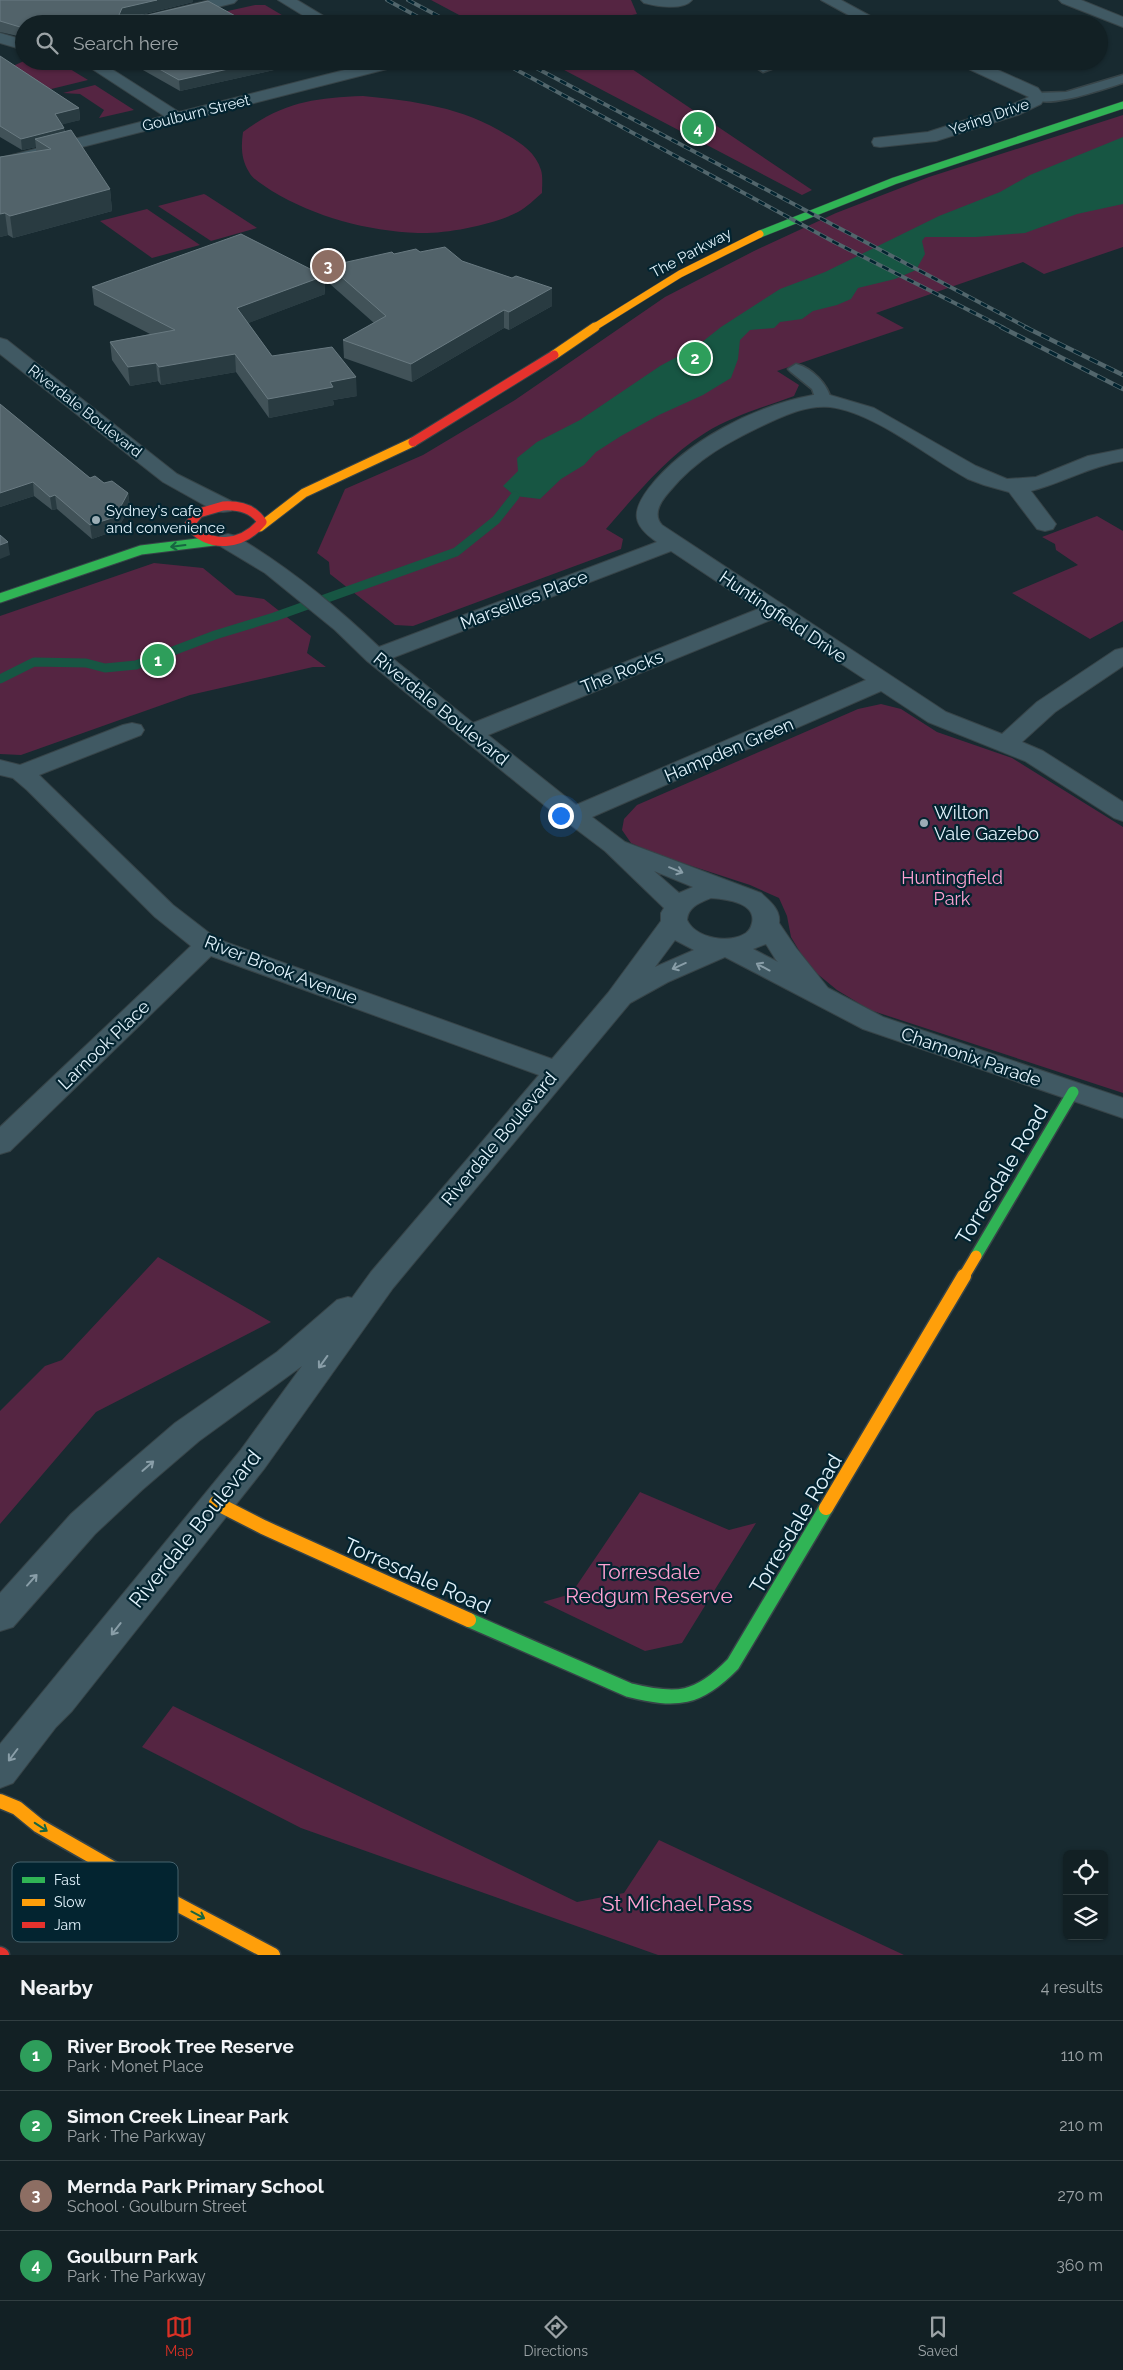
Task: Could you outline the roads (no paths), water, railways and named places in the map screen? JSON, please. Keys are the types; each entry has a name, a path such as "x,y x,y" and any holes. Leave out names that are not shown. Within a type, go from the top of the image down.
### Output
{"main road":[{"name":"The Parkway","path":"256,531 304,493 422,438 507,386 624,307 672,279 755,236 823,206 930,166 1123,105"},
{"name":"The Parkway","path":"275,498 304,493"},
{"path":"141,550 194,516 230,506 256,502"},
{"path":"0,598 141,550 221,541 256,531 262,522 255,512 230,506"},
{"path":"194,516 189,525 196,536 221,541"},
{"name":"Torresdale Road","path":"216,1503 614,1686 662,1699 682,1698 705,1690 727,1672 747,1642 1073,1092"},
{"path":"0,1801 17,1808 39,1826 102,1862"},
{"path":"178,1905 273,1955"}],"street":[{"path":"166,15 229,0"},
{"path":"286,0 313,15"},
{"path":"649,0 665,2 684,0"},
{"path":"829,0 859,15"},
{"path":"1066,0 1105,15"},
{"path":"1108,16 1123,22"},
{"path":"0,38 15,44"},
{"path":"102,70 171,113"},
{"name":"Goulburn Street","path":"0,157 338,70"},
{"name":"Goulburn Street","path":"0,163 365,70"},
{"path":"985,70 1026,88 1037,97"},
{"name":"Yering Drive","path":"880,142 930,137 1021,108 1031,104 1037,97"},
{"name":"Riverdale Boulevard","path":"0,344 170,478 230,506"},
{"name":"Huntingfield Drive","path":"1123,455 1089,464 1040,483 1016,486 997,483 981,478 857,407 841,402 823,400 803,403 752,422 722,436 680,466 646,509 645,516 647,524 673,543 882,682 943,720 1006,744 1049,764 1123,812"},
{"name":"Riverdale Boulevard","path":"170,478 194,516"},
{"path":"1016,486 1044,524"},
{"name":"Riverdale Boulevard","path":"256,531 273,568"},
{"name":"Riverdale Boulevard","path":"0,1772 43,1716 59,1700 252,1460 382,1280 618,999 676,914 655,887 614,846 375,656 343,625 273,568 221,541"},
{"name":"Marseilles Place","path":"375,656 673,543"},
{"name":"The Rocks","path":"471,733 774,610"},
{"path":"1006,744 1046,707 1123,655"},
{"name":"Hampden Green","path":"575,816 882,682"},
{"path":"11,770 132,730"},
{"name":"River Brook Avenue","path":"11,770 164,912 207,945 556,1071"},
{"name":"Riverdale Boulevard","path":"614,846 725,890"},
{"path":"725,890 753,898 762,906 767,915 767,925 756,938 727,947 697,942 679,930 676,914 697,893 725,890"},
{"name":"Chamonix Parade","path":"767,925 786,954 822,997"},
{"name":"Larnook Place","path":"0,1144 207,945"},
{"name":"Riverdale Boulevard","path":"618,999 658,976 727,947"},
{"name":"Chamonix Parade","path":"727,947 873,1024 1123,1108"},
{"name":"Riverdale Boulevard","path":"0,1617 83,1524 130,1481 187,1432 288,1360 382,1280"}],"lane":[{"name":"Yering Drive","path":"1037,97 1067,96 1123,79"},
{"path":"796,369 818,386 822,392 823,400"}],"waterway":[{"path":"0,679 34,662 86,663 105,668 136,665 215,635 274,617 456,552 496,520 515,496"}],"railway":[{"path":"387,0 414,15"},
{"path":"408,0 436,15"},
{"path":"517,70 834,242 1004,328"},
{"path":"540,70 1028,328"},
{"path":"1001,327 1123,389"},
{"path":"1025,327 1123,375"}],"place":[{"name":"Goulburn Park","path":"698,128"},
{"name":"Mernda Park Primary School","path":"328,266"},
{"name":"Simon Creek Linear Park","path":"695,358"},
{"name":"Sydney's cafe and convenience","path":"96,520"},
{"name":"River Brook Tree Reserve","path":"158,660"},
{"name":"Wilton Vale Gazebo","path":"924,823"}],"park label":[{"name":"Huntingfield Park","path":"952,888"},
{"name":"Torresdale Redgum Reserve","path":"649,1584"},
{"name":"St Michael Pass","path":"677,1904"}]}
